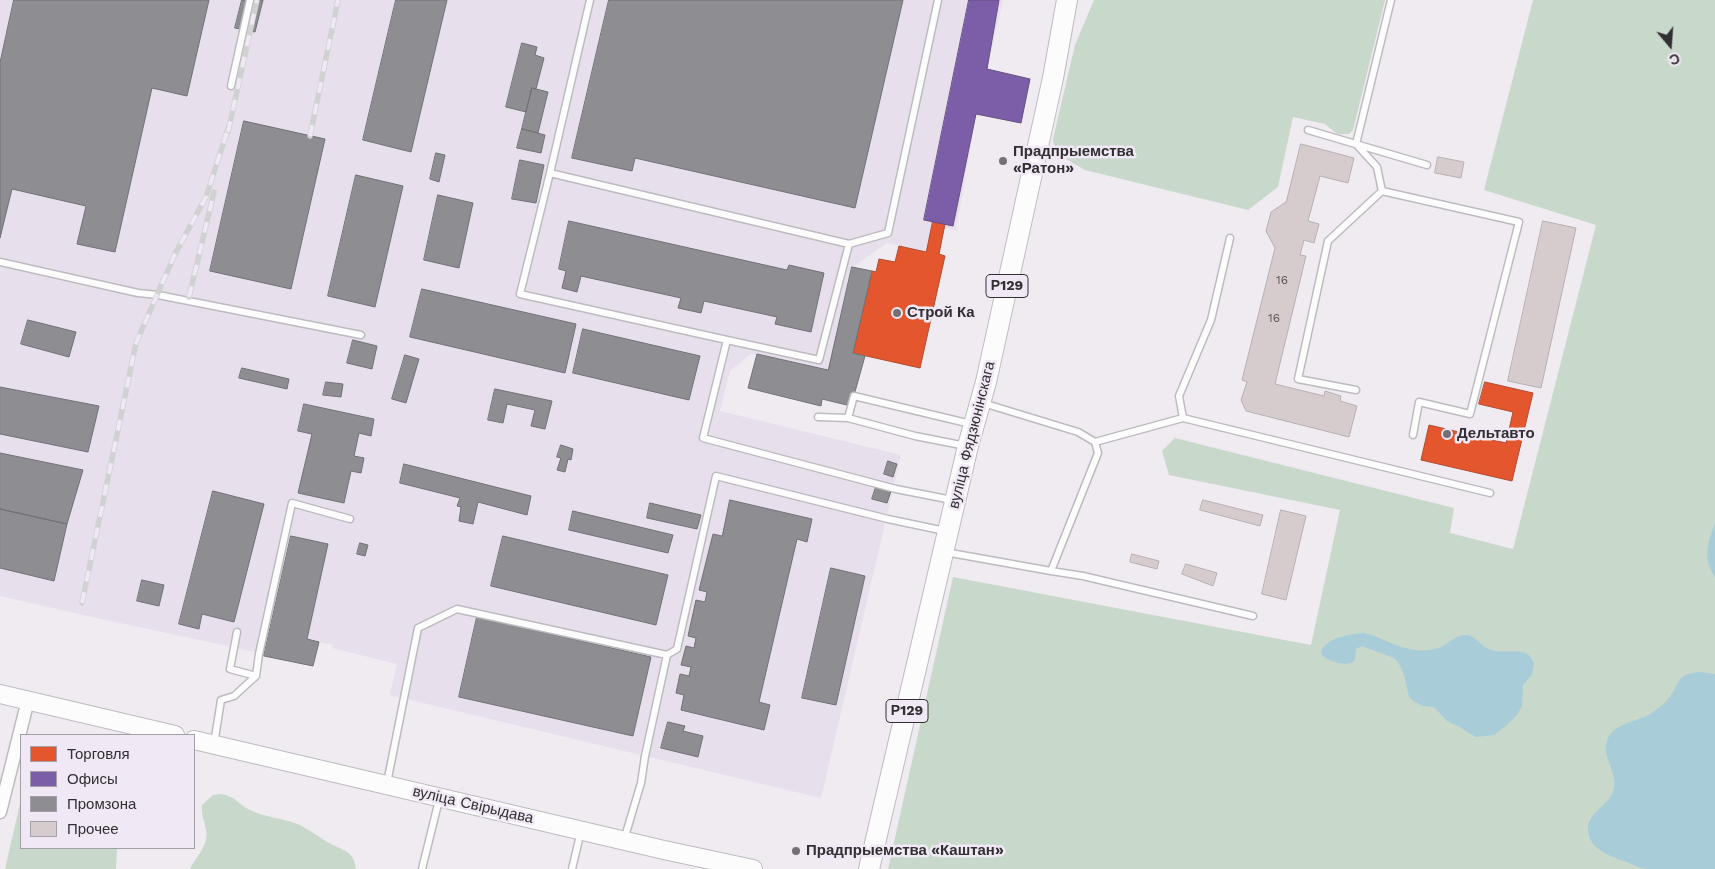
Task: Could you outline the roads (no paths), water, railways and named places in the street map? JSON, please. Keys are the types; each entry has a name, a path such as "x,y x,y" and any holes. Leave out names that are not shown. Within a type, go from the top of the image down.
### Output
{"main road":[{"name":"вуліца Фядзюнінскага","path":"869,869 968,446 986,382 1053,78 1068,0"},
{"path":"0,694 171,734"},
{"name":"вуліца Свірыдава","path":"195,740 753,869"}],"street":[{"path":"0,812 28,700"}],"lane":[{"path":"231,86 250,0"},
{"path":"590,0 520,294 819,360 849,244"},
{"path":"550,173 849,244 888,233 938,0"},
{"path":"1356,144 1391,0"},
{"path":"1308,130 1427,165"},
{"path":"1356,144 1376,167 1382,191"},
{"path":"1356,390 1298,378 1328,241 1382,191"},
{"path":"1382,191 1519,222 1470,414 1419,402 1413,435"},
{"path":"1183,418 1179,396 1211,320 1230,238"},
{"path":"0,262 138,293 158,295 361,335"},
{"path":"727,340 703,438 896,489 956,501"},
{"path":"848,418 854,396 974,424"},
{"path":"980,402 1078,432 1095,442 1098,453 1051,571"},
{"path":"818,417 848,418 915,436 968,446"},
{"path":"1095,442 1183,418 1490,493"},
{"path":"386,785 418,628 457,609 667,655 677,649 716,476 888,519 949,531"},
{"path":"214,745 221,700 234,696 256,676 259,654 292,503 350,519"},
{"path":"944,552 1083,576 1253,616"},
{"path":"238,632 230,669 256,676"},
{"path":"624,840 641,783 667,655"},
{"path":"422,869 440,797"},
{"path":"572,869 581,830"}],"water":[{"path":"1715,523 1715,577 1707,557 1708,544"},
{"path":"1364,633 1415,650 1432,650 1459,636 1469,635 1491,650 1516,651 1527,654 1534,664 1532,675 1523,685 1522,706 1517,715 1494,735 1476,737 1447,721 1434,707 1423,706 1413,701 1409,697 1404,674 1394,658 1362,646 1356,649 1355,660 1348,664 1334,662 1322,655 1321,651 1324,646 1334,639 1346,635"},
{"path":"1700,672 1715,674 1715,869 1647,869 1602,852 1592,842 1588,829 1591,818 1610,797 1615,785 1613,772 1606,754 1607,741 1610,735 1619,727 1645,717 1657,709 1672,694 1682,677"}],"railway":[{"path":"228,132 257,0"},
{"path":"310,136 338,0"},
{"path":"82,603 136,343 175,254 206,197 229,126"},
{"path":"189,297 214,192"}],"place":[{"name":"Прадпрыемства «Ратон»","path":"1003,161"},
{"name":"Строй Ка","path":"897,313"},
{"name":"Дельтавто","path":"1447,434"},
{"name":"Прадпрыемства «Каштан»","path":"796,851"}]}
